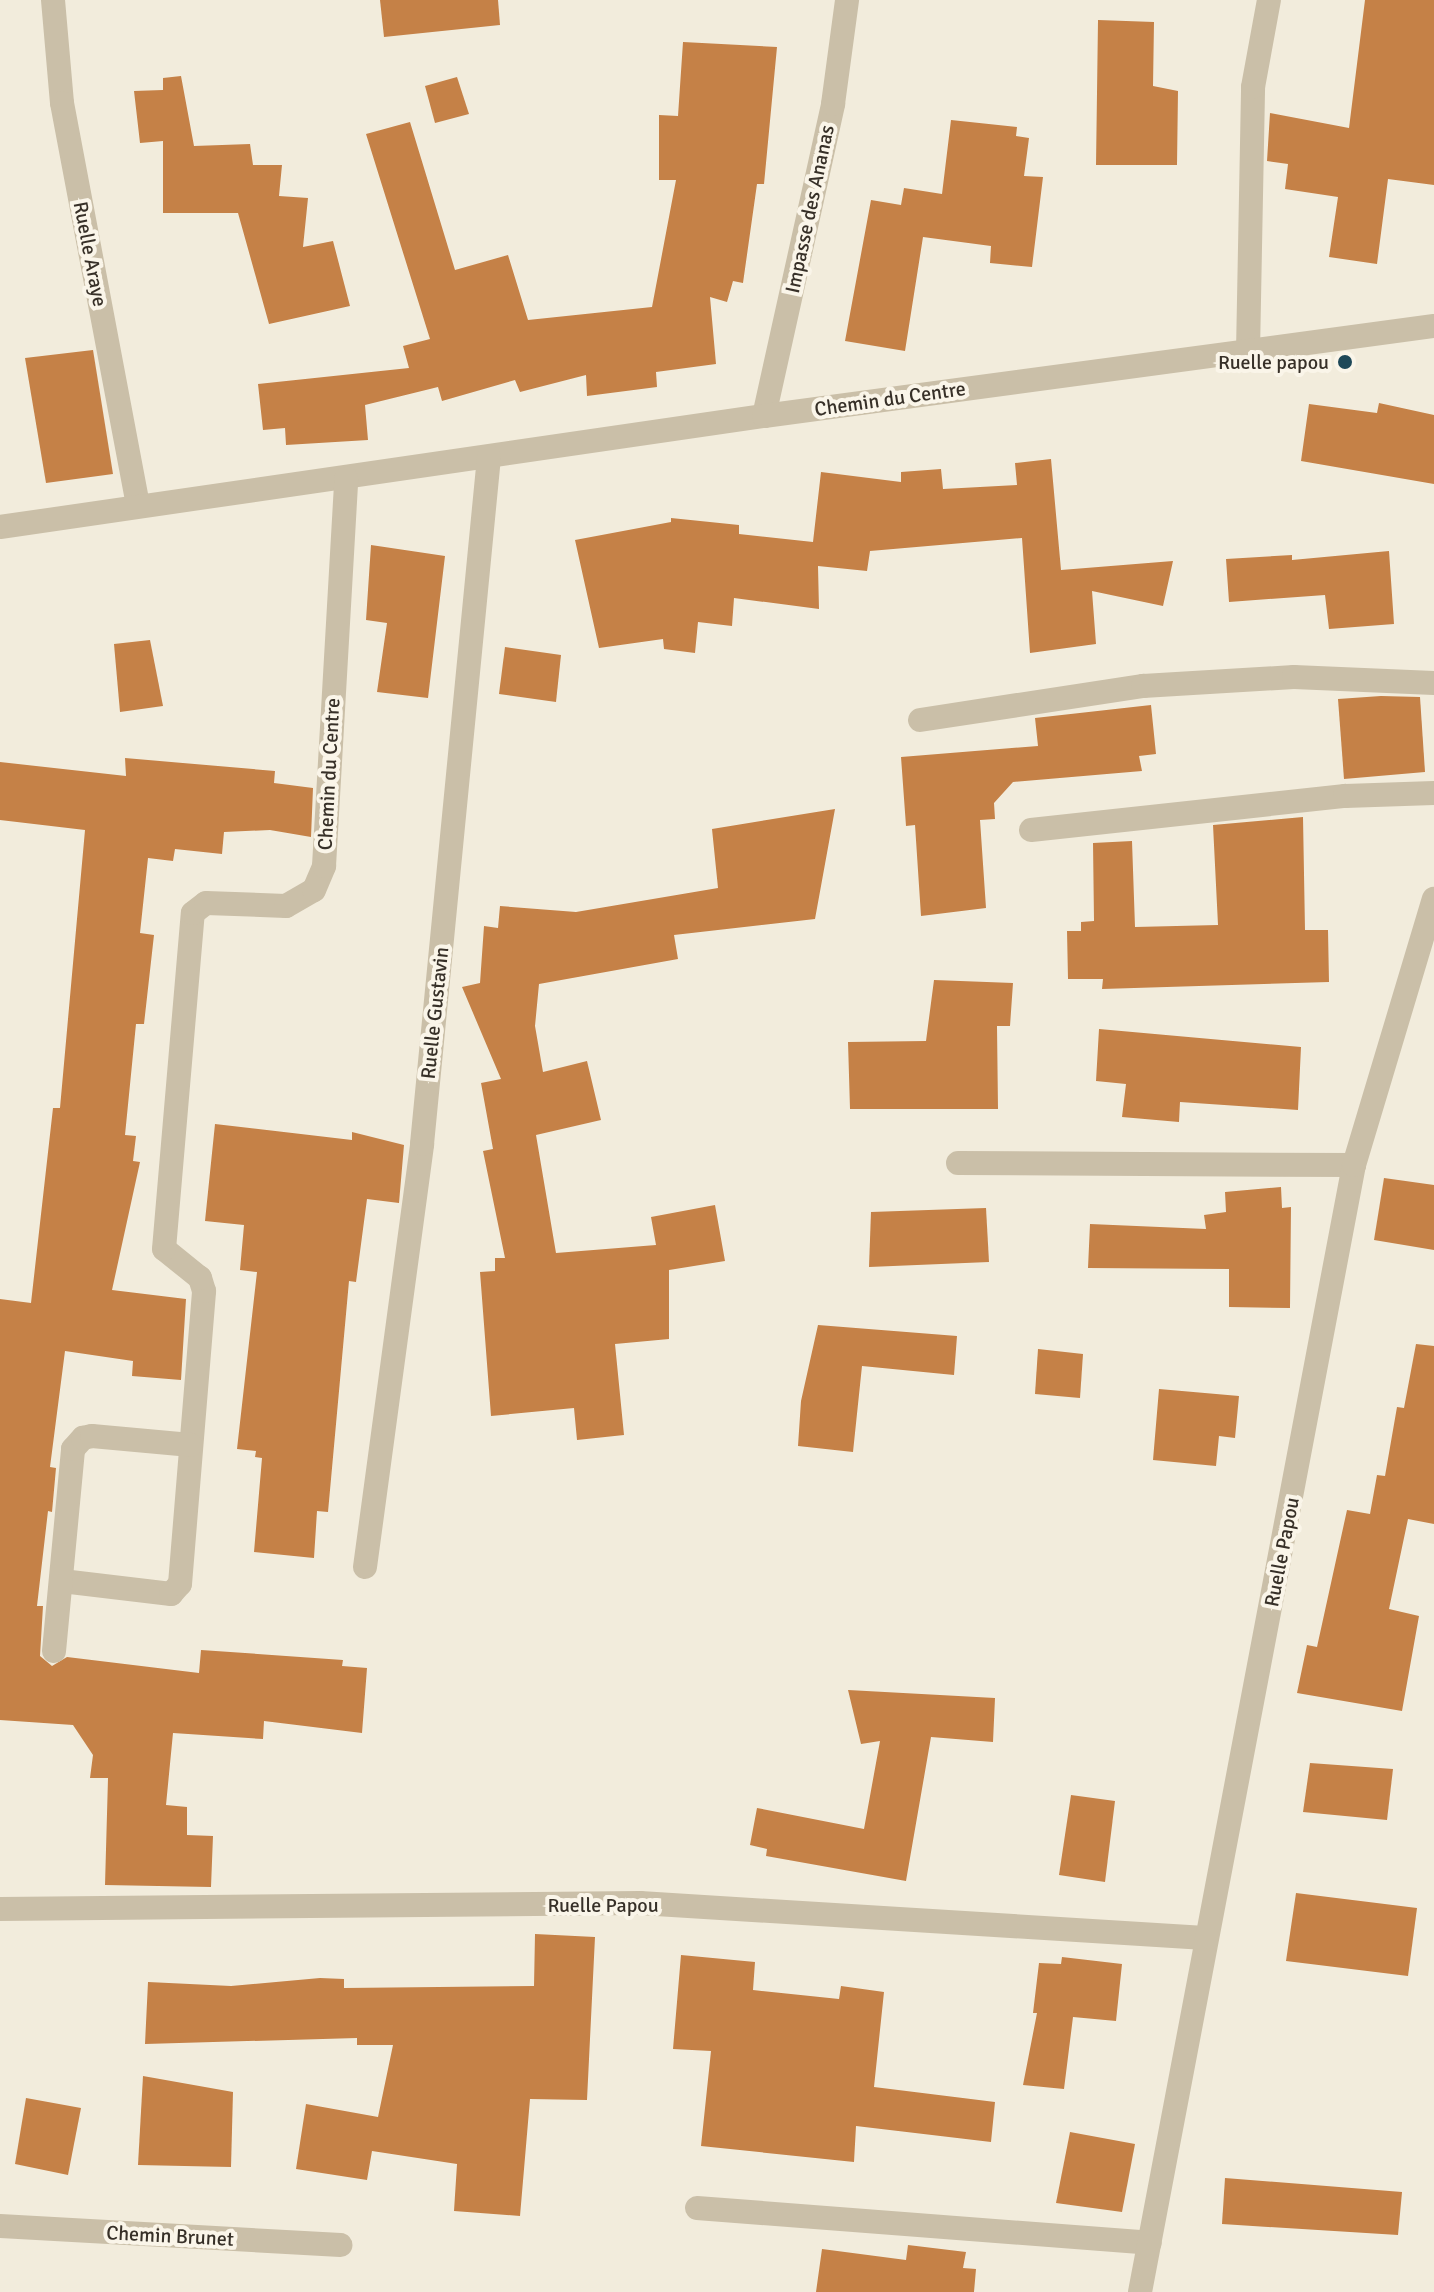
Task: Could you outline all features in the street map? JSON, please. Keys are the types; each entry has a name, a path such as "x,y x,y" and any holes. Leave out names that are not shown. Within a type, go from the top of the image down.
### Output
{"street":[{"name":"Ruelle Araye","path":"53,0 62,103 138,506"},
{"name":"Impasse des Ananas","path":"764,416 833,104 847,0"},
{"path":"1248,352 1253,87 1269,0"},
{"name":"Chemin du Centre","path":"0,527 764,416 1434,326"},
{"name":"Ruelle Gustavin","path":"365,1567 422,1144 489,457"},
{"name":"Chemin du Centre","path":"191,1445 203,1283 164,1249 193,913 206,903 286,906 314,890 324,866 346,479"},
{"path":"920,720 1143,686 1294,677 1434,683"},
{"path":"1031,830 1345,796 1434,793"},
{"name":"Ruelle Papou","path":"1140,2292 1354,1165 1434,899"},
{"path":"958,1163 1354,1165"},
{"path":"54,1651 77,1442 92,1436 191,1445 177,1588 171,1594 62,1581"},
{"name":"Ruelle Papou","path":"0,1909 640,1903 1205,1938"},
{"path":"697,2208 1150,2243"},
{"name":"Chemin Brunet","path":"0,2226 340,2245"}],"building":[{"path":"380,0 498,0 500,25 384,37"},
{"path":"1365,0 1434,0 1434,185 1388,179 1377,264 1329,257 1338,197 1285,189 1288,164 1267,161 1270,113 1349,128"},
{"path":"1098,20 1154,22 1153,86 1178,91 1177,165 1096,165"},
{"path":"683,42 777,47 764,184 757,184 743,283 733,281 727,302 710,297 716,364 656,372 657,387 587,396 586,375 520,392 515,380 442,401 438,387 365,405 368,440 286,445 285,428 263,430 258,384 409,368 403,346 430,339 366,134 410,122 455,270 508,255 528,320 652,307 676,180 659,180 659,115 678,116"},
{"path":"181,76 194,146 250,144 253,165 282,165 279,196 308,198 303,247 333,241 350,306 269,324 238,213 163,213 163,141 140,143 134,91 163,90 163,78"},
{"path":"457,77 469,114 435,123 425,86"},
{"path":"951,120 1017,127 1016,136 1029,138 1024,176 1043,177 1032,267 990,263 991,246 923,237 905,351 845,341 871,200 901,205 904,188 942,194"},
{"path":"93,350 113,474 46,483 25,358"},
{"path":"1379,403 1434,415 1434,484 1301,461 1309,404 1377,413"},
{"path":"1051,459 1061,570 1173,561 1163,606 1092,591 1096,644 1030,653 1022,538 870,551 867,571 818,566 819,609 734,598 732,626 698,622 695,653 664,649 663,639 599,648 575,540 671,522 671,518 739,525 739,534 813,542 821,472 901,482 901,472 941,469 943,489 1017,485 1015,463"},
{"path":"371,545 445,556 428,698 377,692 387,623 366,620"},
{"path":"1389,551 1394,624 1329,629 1325,595 1229,602 1226,559 1292,555 1292,560"},
{"path":"150,640 163,706 120,712 114,644"},
{"path":"505,647 561,655 556,702 499,694"},
{"path":"1420,697 1425,772 1344,779 1338,699"},
{"path":"1151,705 1156,754 1139,756 1142,771 1013,782 994,803 995,819 980,820 986,908 921,916 915,825 906,826 901,757 1038,746 1035,718"},
{"path":"125,758 275,771 274,783 313,788 311,837 270,830 224,832 222,854 175,849 173,861 148,858 140,933 154,935 144,1024 136,1024 125,1135 136,1136 133,1161 140,1162 112,1290 186,1299 181,1380 132,1376 133,1361 65,1351 50,1467 56,1468 52,1512 48,1511 37,1606 43,1606 40,1656 52,1666 67,1657 199,1673 201,1650 343,1660 342,1666 367,1668 362,1733 264,1721 263,1739 173,1733 166,1805 187,1807 187,1835 213,1836 211,1887 105,1885 108,1778 90,1778 93,1755 73,1725 0,1720 0,1299 31,1303 53,1108 60,1108 85,830 0,820 0,762 126,776"},
{"path":"835,809 815,919 674,935 678,959 539,984 535,1026 543,1072 587,1061 601,1120 536,1135 556,1253 656,1245 651,1217 715,1205 725,1261 669,1270 669,1339 615,1344 624,1435 577,1440 574,1408 491,1416 480,1272 495,1271 495,1258 505,1258 483,1151 493,1149 481,1083 501,1079 462,987 480,983 484,926 498,928 500,906 576,912 718,888 712,829"},
{"path":"1303,817 1305,930 1328,930 1329,982 1102,989 1103,979 1068,979 1067,931 1081,931 1081,922 1094,921 1093,843 1132,841 1135,927 1218,925 1213,825"},
{"path":"934,980 1013,983 1010,1026 997,1026 998,1109 850,1109 848,1042 926,1041"},
{"path":"1099,1029 1301,1047 1298,1110 1180,1102 1179,1122 1122,1117 1126,1084 1096,1081"},
{"path":"215,1124 352,1140 352,1132 404,1145 399,1203 367,1199 356,1282 349,1281 328,1512 317,1511 314,1558 254,1552 262,1458 255,1457 256,1451 237,1449 257,1272 240,1270 244,1225 205,1221"},
{"path":"1384,1178 1434,1185 1434,1250 1374,1240"},
{"path":"1281,1187 1282,1208 1291,1207 1290,1308 1229,1307 1229,1269 1088,1268 1090,1224 1206,1229 1204,1215 1226,1212 1225,1192"},
{"path":"986,1208 989,1262 869,1267 871,1212"},
{"path":"818,1325 957,1336 954,1375 862,1366 853,1452 798,1446 801,1401"},
{"path":"1416,1344 1434,1346 1434,1524 1408,1519 1389,1609 1419,1616 1402,1711 1297,1693 1307,1645 1317,1647 1347,1510 1370,1514 1377,1475 1385,1476 1397,1407 1404,1408"},
{"path":"1038,1349 1083,1354 1080,1398 1035,1394"},
{"path":"1159,1389 1239,1396 1235,1438 1219,1436 1216,1466 1153,1460"},
{"path":"848,1690 995,1698 993,1742 931,1737 906,1881 766,1856 767,1849 750,1845 757,1808 864,1829 880,1741 861,1744"},
{"path":"1310,1763 1393,1769 1387,1820 1303,1812"},
{"path":"1071,1795 1115,1801 1105,1882 1059,1875"},
{"path":"1296,1893 1417,1908 1408,1976 1286,1961"},
{"path":"535,1934 595,1937 587,2100 530,2099 520,2216 454,2211 457,2164 372,2151 367,2180 296,2169 306,2104 378,2117 393,2045 357,2045 357,2038 145,2044 148,1982 231,1986 320,1978 344,1979 344,1988 534,1986"},
{"path":"681,1955 755,1962 753,1990 839,1999 841,1986 884,1992 874,2087 995,2102 991,2142 856,2126 854,2162 701,2146 711,2051 673,2049"},
{"path":"1062,1957 1122,1964 1116,2021 1073,2017 1064,2089 1023,2085 1037,2013 1033,2013 1039,1963 1061,1964"},
{"path":"143,2076 233,2092 231,2167 138,2165"},
{"path":"26,2098 81,2108 68,2175 15,2164"},
{"path":"1070,2132 1135,2144 1122,2212 1056,2203"},
{"path":"1225,2178 1402,2192 1398,2235 1222,2224"},
{"path":"908,2245 966,2252 963,2268 976,2269 974,2292 816,2292 822,2249 906,2260"}],"place":[{"name":"Ruelle papou","path":"1345,362"}]}
